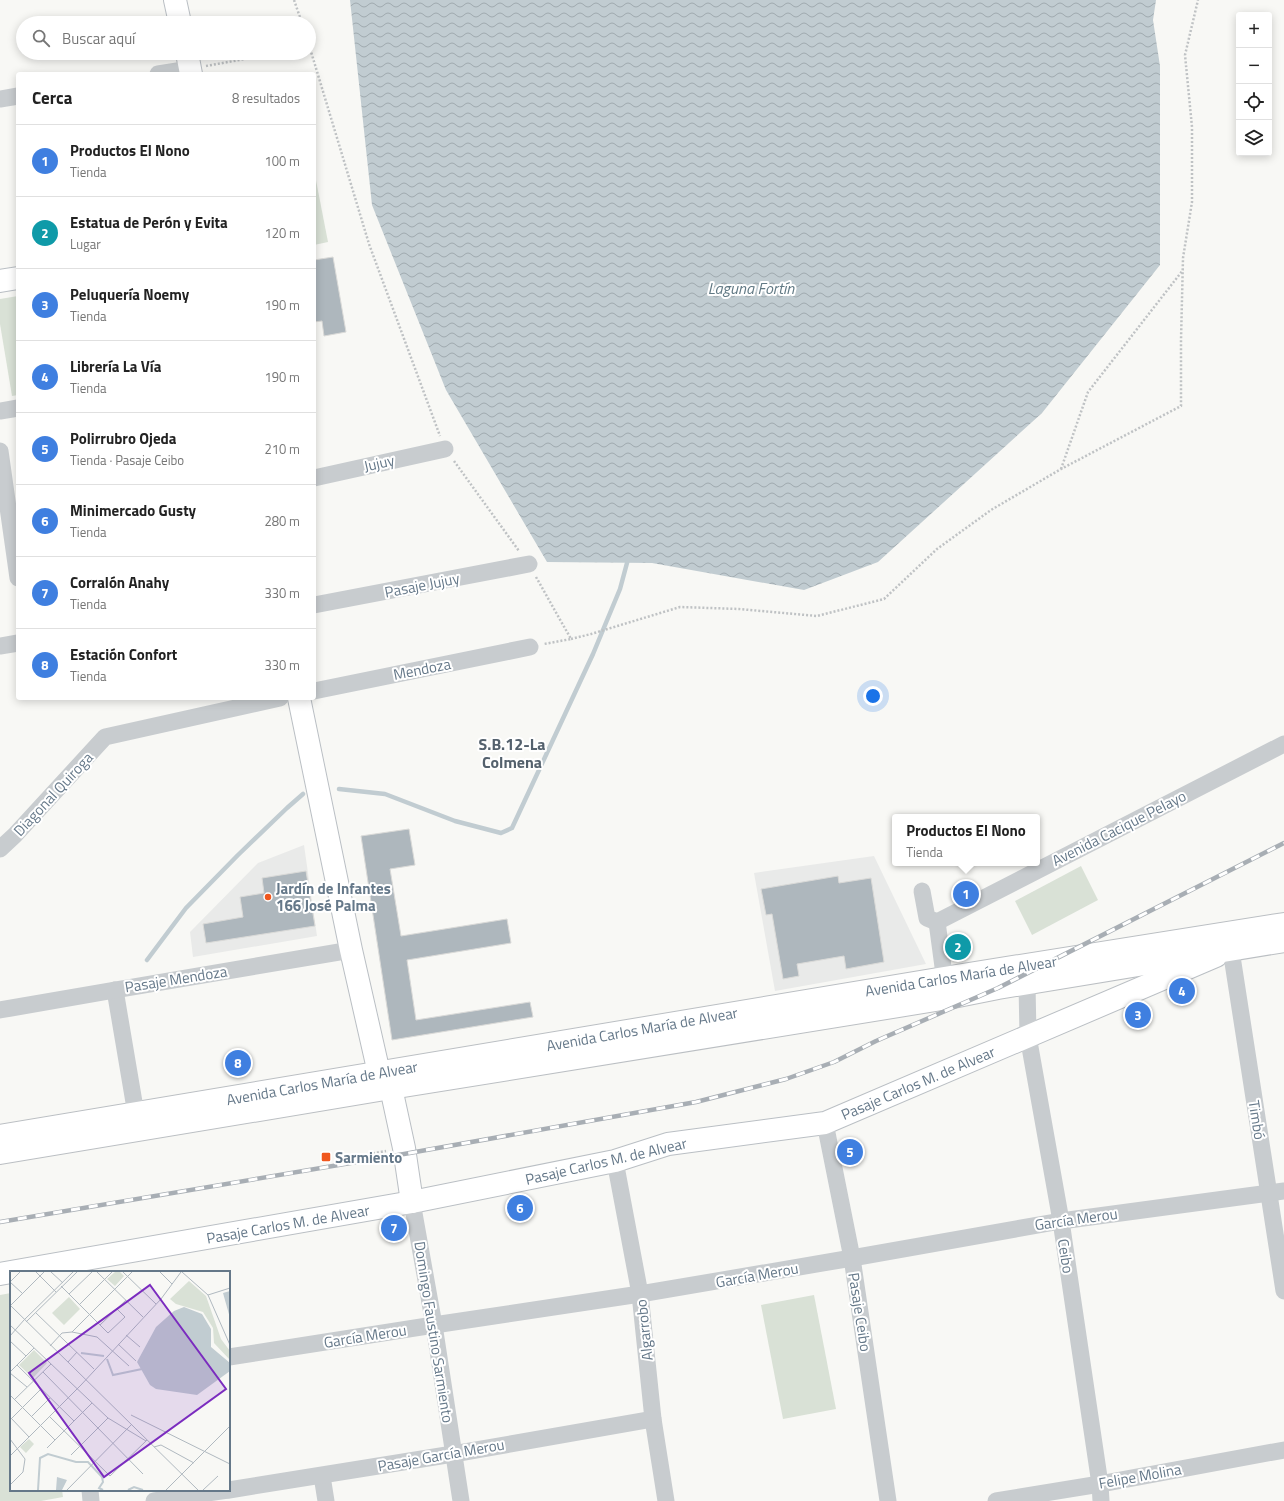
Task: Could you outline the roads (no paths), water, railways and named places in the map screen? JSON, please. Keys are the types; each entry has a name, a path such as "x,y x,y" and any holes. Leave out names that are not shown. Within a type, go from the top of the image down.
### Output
{"street":[{"path":"175,0 178,16"},
{"path":"165,72 189,65"},
{"path":"0,99 16,96"},
{"path":"0,281 16,278"},
{"path":"0,411 16,408"},
{"name":"Jujuy","path":"316,478 445,449"},
{"path":"0,451 16,564"},
{"name":"Pasaje Jujuy","path":"316,605 529,564"},
{"path":"0,646 16,643"},
{"name":"Mendoza","path":"316,691 530,647"},
{"name":"Diagonal Quiroga","path":"0,849 15,835 105,738 271,700"},
{"name":"Domingo Faustino Sarmiento","path":"299,700 351,950 404,1148 434,1325 461,1501"},
{"name":"Avenida Cacique Pelayo","path":"937,922 1284,744"},
{"path":"922,891 927,918 937,922 946,988"},
{"name":"Avenida Carlos María de Alvear","path":"0,1153 385,1081 1230,941 1284,924"},
{"name":"Avenida Carlos María de Alvear","path":"1230,941 1284,941"},
{"name":"Pasaje Carlos M. de Alvear","path":"27,1271 54,1268 412,1202 615,1161 668,1144 825,1123 1028,1036 1230,941"},
{"name":"Timbó","path":"1230,941 1276,1192 1284,1291"},
{"name":"Pasaje Mendoza","path":"0,1010 351,950"},
{"name":"Ceibo","path":"1023,976 1028,1036 1060,1221 1100,1484 1101,1501"},
{"path":"115,990 136,1114"},
{"name":"Avenida Carlos María de Alvear","path":"0,1136 136,1114 385,1081"},
{"name":"Pasaje Ceibo","path":"825,1123 852,1258 888,1501"},
{"name":"Algarrobo","path":"615,1161 640,1294 653,1419 666,1501"},
{"name":"García Merou","path":"230,1357 640,1294 1060,1221 1276,1192"},
{"name":"Pasaje Carlos M. de Alvear","path":"0,1274 10,1273"},
{"name":"Pasaje García Merou","path":"230,1490 322,1476 653,1419"},
{"name":"Felipe Molina","path":"996,1501 1100,1484 1284,1450"},
{"path":"322,1476 326,1501"},
{"path":"90,1491 91,1501"},
{"name":"Pasaje García Merou","path":"154,1501 201,1498 226,1491"}],"water":[{"name":"Laguna Fortín","path":"350,0 1156,0 1153,20 1160,66 1160,265 1042,413 878,562 804,590 652,563 547,562 446,390 372,205"}],"waterway":[{"path":"339,789 385,794 455,821 501,833 512,828 593,654 620,589 627,563"},
{"path":"147,960 186,908 238,855 303,794"}],"railway":[{"path":"0,1222 404,1154 696,1102 786,1079 834,1062 876,1041 998,988 1284,843"}],"place":[{"name":"Productos El Nono","path":"966,894"},
{"name":"Jardín de Infantes 166 José Palma","path":"268,897"},
{"name":"Estatua de Perón y Evita","path":"958,947"},
{"name":"Librería La Vía","path":"1182,991"},
{"name":"Peluquería Noemy","path":"1138,1015"},
{"name":"Estación Confort","path":"238,1063"},
{"name":"Polirrubro Ojeda","path":"850,1152"},
{"name":"Sarmiento","path":"326,1157"},
{"name":"Minimercado Gusty","path":"520,1208"},
{"name":"Corralón Anahy","path":"394,1228"}],"district":[{"name":"S.B.12-La Colmena","path":"512,753"}]}
